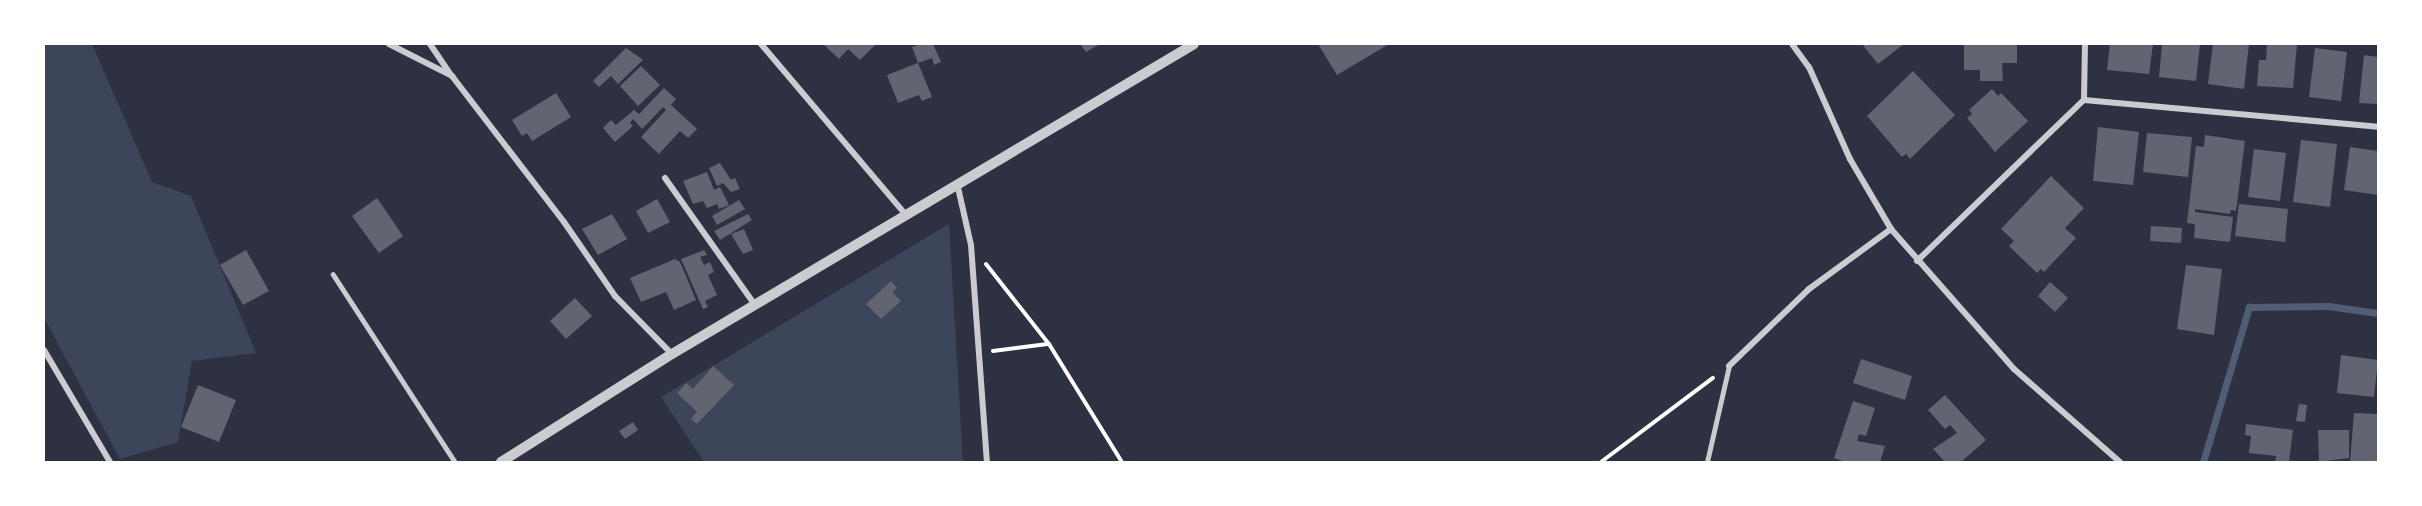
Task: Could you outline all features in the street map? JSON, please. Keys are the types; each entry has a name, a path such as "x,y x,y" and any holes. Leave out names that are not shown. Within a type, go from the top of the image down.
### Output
{"street":[{"path":"389,44 452,76"},
{"path":"430,44 564,222 615,296 672,354"},
{"path":"761,44 906,215"},
{"path":"501,462 672,354 1194,44"},
{"path":"1792,44 1809,67 1850,159 1891,229 2014,369 2120,462"},
{"path":"1917,261 2084,100 2085,44"},
{"path":"2084,100 2379,127"},
{"path":"665,178 755,305"},
{"path":"957,183 971,245 987,462"},
{"path":"1729,366 1809,289 1891,229"},
{"path":"44,350 110,462"}],"lane":[{"path":"333,274 455,462"},
{"path":"1707,462 1729,366"}],"path":[{"path":"971,245 1048,344 1122,462"},
{"path":"980,353 1048,344"},
{"path":"1601,462 1729,366"}],"shaded area":[{"path":"44,44 92,44 152,182 191,196 256,353 192,361 178,442 120,459 44,318"},
{"path":"949,224 963,462 704,462 661,397"}],"building":[{"path":"823,44 876,44 860,60 848,49 839,59"},
{"path":"933,44 941,62 934,65 932,58 918,63 912,47"},
{"path":"1080,44 1100,44 1086,52"},
{"path":"1318,44 1389,44 1337,75"},
{"path":"1862,44 1904,44 1878,64"},
{"path":"1964,44 2017,44 2017,63 2002,63 2003,81 1980,81 1980,70 1964,70"},
{"path":"2110,44 2153,44 2149,74 2107,70"},
{"path":"2162,44 2200,44 2196,81 2159,77"},
{"path":"2213,44 2249,44 2244,89 2208,84"},
{"path":"2267,44 2297,44 2293,88 2257,86 2259,60 2266,60"},
{"path":"626,48 643,60 618,84 611,76 599,87 593,81"},
{"path":"2315,48 2347,52 2341,101 2309,97"},
{"path":"2364,55 2378,57 2378,104 2359,103"},
{"path":"918,63 932,97 922,101 919,95 898,103 887,75"},
{"path":"641,66 660,85 638,106 620,86"},
{"path":"1913,71 1955,115 1910,159 1906,154 1902,157 1867,116"},
{"path":"664,88 676,99 671,105 697,129 688,138 680,131 659,154 641,137 666,110 663,107 642,129 633,119 630,123 633,126 615,142 603,128 611,120 616,125 634,110 639,114"},
{"path":"1992,89 1998,96 2001,93 2028,121 1995,152 1967,118 1972,114 1969,110"},
{"path":"556,93 571,117 532,141 527,133 522,136 512,120"},
{"path":"2098,127 2139,132 2133,185 2093,181"},
{"path":"2147,133 2192,137 2188,177 2143,172"},
{"path":"2205,135 2245,141 2236,211 2231,210 2230,214 2195,209 2195,212 2233,217 2230,242 2194,238 2195,224 2187,223 2196,146 2204,147"},
{"path":"2301,140 2337,144 2330,207 2293,202"},
{"path":"2350,147 2378,151 2378,195 2344,190"},
{"path":"2254,149 2286,153 2280,201 2248,197"},
{"path":"720,163 731,180 735,178 740,189 731,192 723,183 717,186 709,168"},
{"path":"707,172 714,190 720,187 729,205 719,209 717,204 707,208 703,201 693,204 683,181"},
{"path":"2051,176 2084,208 2065,228 2076,238 2044,272 2041,269 2037,273 2009,246 2014,241 2001,229"},
{"path":"377,198 403,236 379,253 352,216"},
{"path":"657,199 670,222 648,233 636,211"},
{"path":"739,200 745,209 717,225 712,216"},
{"path":"2239,204 2288,209 2285,242 2235,236"},
{"path":"612,214 627,239 598,255 582,229"},
{"path":"748,214 752,220 720,240 714,231"},
{"path":"2151,226 2182,228 2181,243 2150,241"},
{"path":"744,229 753,250 743,254 731,234"},
{"path":"246,250 269,291 243,305 220,265"},
{"path":"704,250 707,255 700,257 704,265 710,262 714,272 708,275 717,295 705,301 708,307 703,309 681,259"},
{"path":"675,259 680,262 696,300 674,310 666,292 641,302 630,278"},
{"path":"2186,265 2222,269 2214,335 2177,329"},
{"path":"891,281 897,288 892,292 901,301 881,319 866,304"},
{"path":"2050,282 2068,298 2055,312 2038,296"},
{"path":"575,298 592,316 566,339 550,321"},
{"path":"2341,355 2378,360 2374,397 2337,393"},
{"path":"1861,359 1912,376 1905,400 1853,383"},
{"path":"713,366 734,385 697,424 691,419 697,412 677,393 686,383 693,389"},
{"path":"198,385 236,400 219,442 181,427"},
{"path":"1945,395 1986,440 1961,462 1945,462 1933,449 1957,433 1950,425 1945,429 1928,410"},
{"path":"1853,401 1875,408 1866,436 1859,434 1857,441 1885,446 1880,462 1846,462 1834,458"},
{"path":"2299,404 2307,405 2305,422 2296,421"},
{"path":"2354,413 2378,414 2378,462 2350,462"},
{"path":"633,422 638,430 625,439 619,431"},
{"path":"2246,424 2293,430 2289,462 2275,462 2276,456 2249,453 2251,436 2245,435"},
{"path":"2318,430 2349,430 2349,458 2319,462"}],"waterway":[{"path":"2203,462 2249,307 2328,306 2378,313"}]}
